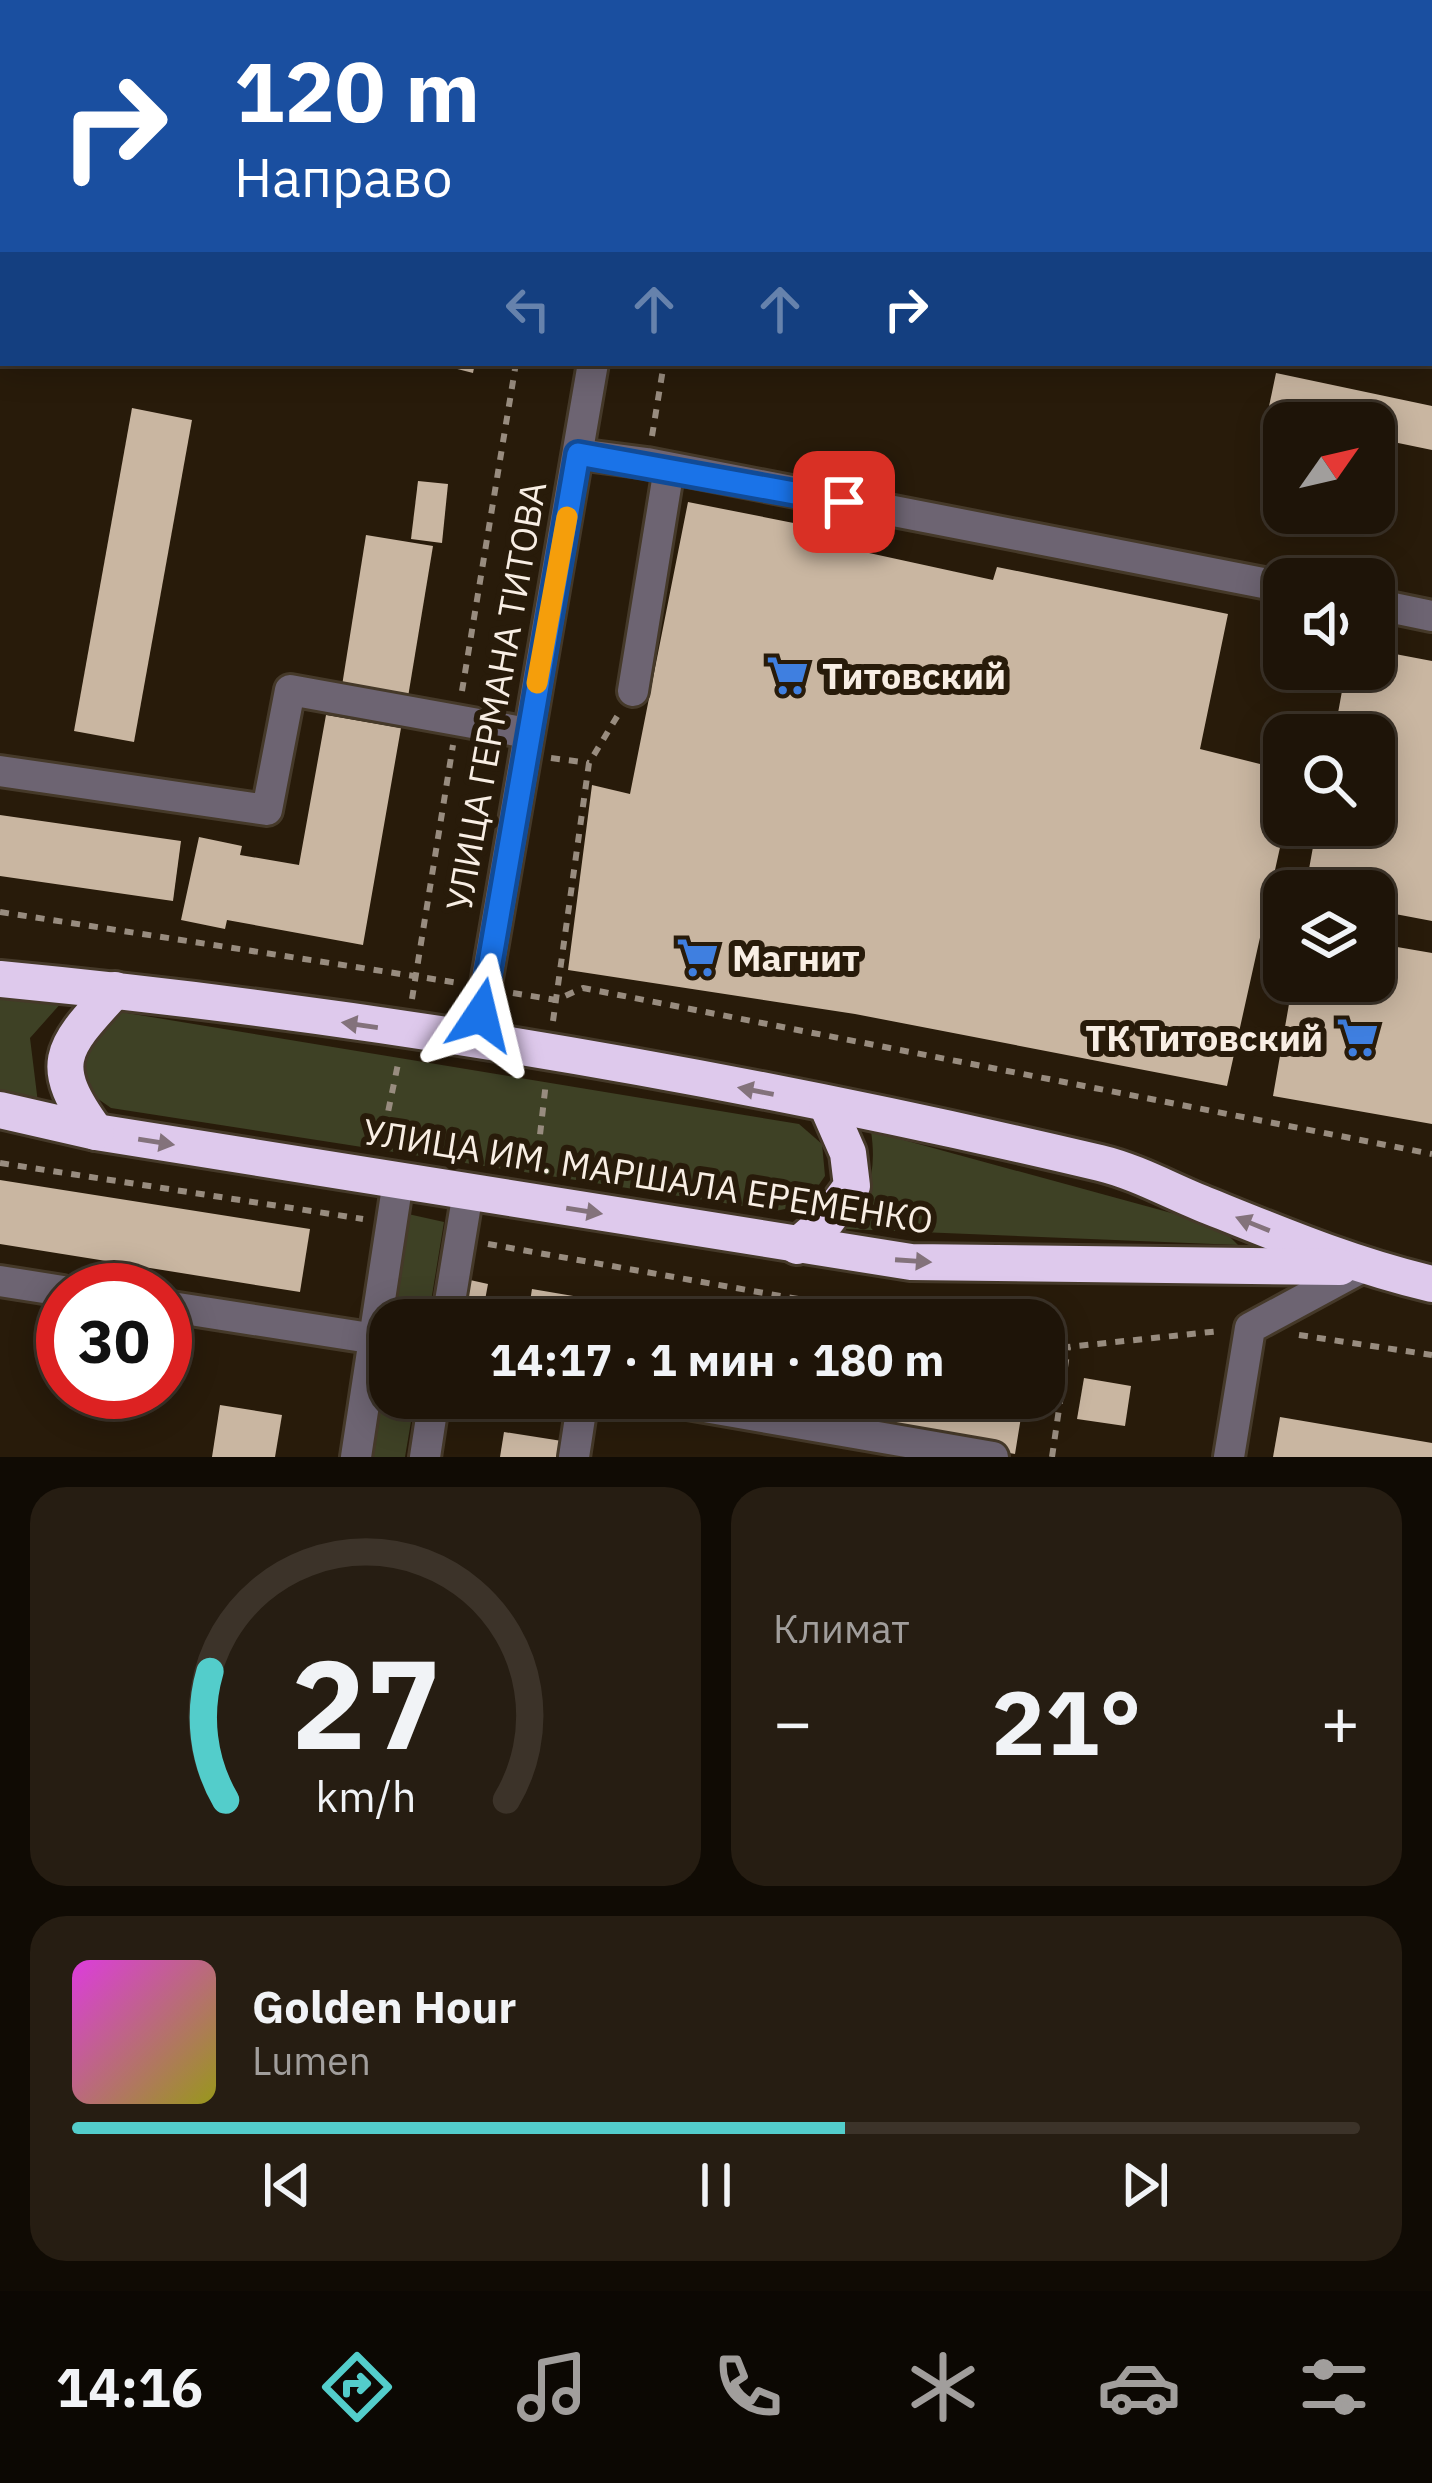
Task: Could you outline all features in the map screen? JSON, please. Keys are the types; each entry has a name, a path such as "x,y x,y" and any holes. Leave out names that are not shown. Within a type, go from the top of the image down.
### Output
{"highway":[{"name":"УЛИЦА ИМ. МАРШАЛА ЕРЕМЕНКО","path":"0,979 115,990 476,1042 827,1105 1107,1165 1361,1268 1432,1284"},
{"path":"95,1132 69,1096 61,1065 74,1034 115,990"},
{"path":"796,1246 827,1220 852,1186 848,1153 827,1105"},
{"name":"УЛИЦА ИМ. МАРШАЛА ЕРЕМЕНКО","path":"0,1110 95,1132 911,1262 1361,1268"}],"street":[{"name":"УЛИЦА ГЕРМАНА ТИТОВА","path":"476,1042 593,366"},
{"path":"578,454 658,465 1263,583"},
{"path":"633,691 658,465"},
{"path":"1395,608 1432,616"},
{"path":"0,771 267,810 290,690 529,734"},
{"path":"377,1299 378,1222 386,1179"},
{"path":"450,1299 468,1192"},
{"path":"1229,1457 1250,1328 1361,1268"},
{"path":"0,1281 36,1287"},
{"path":"192,1310 369,1339"},
{"path":"356,1457 369,1381"},
{"path":"424,1457 430,1419"},
{"path":"574,1457 580,1419"},
{"path":"737,1419 842,1445 994,1457"}],"path":[{"path":"507,414 515,366"},
{"path":"658,465 664,366"},
{"path":"524,1251 589,763 633,691"},
{"path":"0,911 556,1000 583,988 1432,1154"},
{"path":"0,1163 378,1222 416,976"},
{"path":"460,1239 774,1299"},
{"path":"1065,1346 1250,1328 1432,1355"},
{"path":"1052,1457 1068,1347"}],"green space":[{"path":"0,999 62,1002 30,1038 38,1103 0,1094"},
{"path":"121,1012 799,1124 822,1144 825,1176 805,1205 775,1211 111,1108 84,1089 83,1065 95,1037"},
{"path":"871,1131 1219,1226 1238,1245 846,1229 869,1183"},
{"path":"408,1214 444,1222 431,1299 394,1299"},
{"path":"374,1419 411,1419 405,1457 368,1457"}],"building":[{"path":"446,366 474,366 473,373"},
{"path":"1276,373 1432,406 1432,450 1395,442 1395,402 1270,402"},
{"path":"132,408 192,420 134,742 74,731"},
{"path":"418,481 448,484 442,543 411,539"},
{"path":"688,502 839,532 837,546 993,580 997,567 1228,614 1200,749 1263,765 1263,846 1280,846 1275,870 1263,870 1263,924 1227,1086 855,1014 568,970 592,785 630,794"},
{"path":"366,535 433,546 407,703 341,692"},
{"path":"1395,654 1432,661 1432,921 1395,914 1395,870 1309,870 1313,846 1395,846 1395,714 1338,714 1342,690 1395,690"},
{"path":"326,715 401,728 363,945 227,920 225,929 181,920 199,837 242,846 240,855 299,865"},
{"path":"0,815 181,841 173,901 0,876"},
{"name":"ТК Титовский","path":"1395,947 1432,953 1432,1124 1273,1096 1289,1002 1395,1002"},
{"path":"0,1180 310,1229 300,1292 192,1275 192,1263 119,1263 0,1244"},
{"path":"470,1280 488,1284 485,1299 467,1299"},
{"path":"532,1289 591,1299 530,1299"},
{"path":"1084,1378 1131,1386 1125,1426 1077,1419"},
{"path":"220,1405 282,1415 275,1457 212,1457"},
{"path":"1280,1417 1432,1443 1432,1457 1273,1457"},
{"path":"859,1419 1021,1419 1015,1454 858,1426"},
{"path":"504,1432 562,1441 560,1457 500,1457"}],"slow traffic":[{"path":"537,683 567,517"}],"place":[{"name":"Титовский","path":"788,676"},
{"name":"Магнит","path":"698,958"},
{"name":"ТК Титовский","path":"1357,1038"}],"route":[{"path":"481,1015 578,454 844,502"}]}
